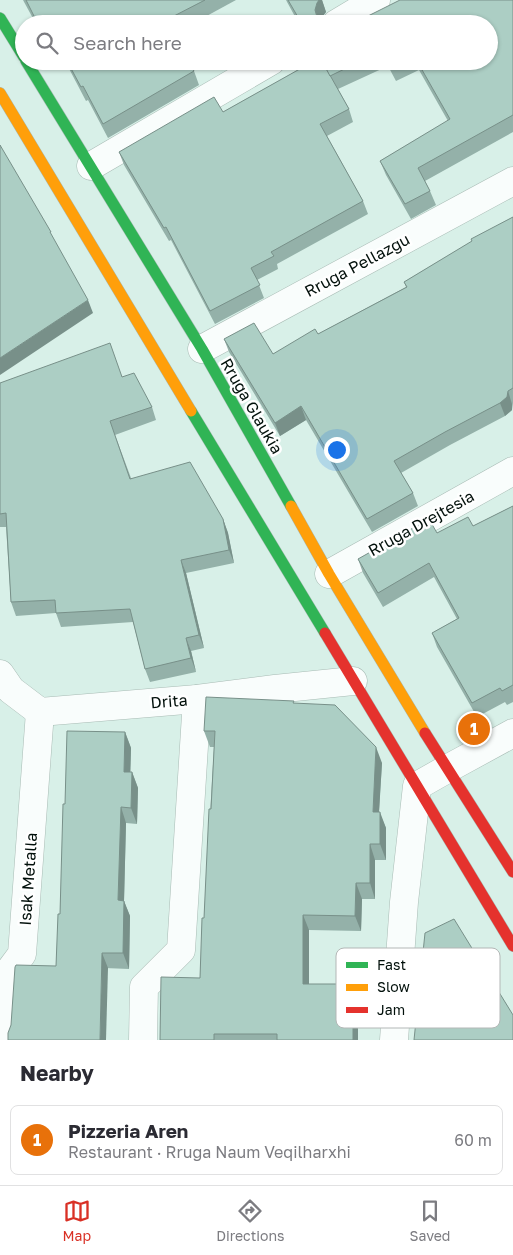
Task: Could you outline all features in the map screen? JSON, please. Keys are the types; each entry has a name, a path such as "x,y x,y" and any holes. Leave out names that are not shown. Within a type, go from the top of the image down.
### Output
{"main road":[{"path":"0,18 15,42"},
{"name":"Rruga Glaukia","path":"32,70 202,349 329,574 447,768 513,872"},
{"path":"0,93 9,125 354,681 513,946"}],"street":[{"path":"351,15 376,0"},
{"path":"91,166 256,70"},
{"name":"Rruga Pellazgu","path":"202,349 513,182"},
{"name":"Rruga Drejtesia","path":"329,574 513,471"},
{"path":"0,674 11,690 40,712"},
{"name":"Drita","path":"40,712 197,699 354,681"},
{"path":"143,1040 144,987 181,950 197,699"},
{"name":"Isak Metalla","path":"1,1040 5,977 22,954 40,712"},
{"path":"401,948 417,786 513,733"}],"building":[{"path":"26,0 205,0 176,15 34,15"},
{"path":"288,0 319,0 315,10 316,15 297,15"},
{"path":"400,0 513,0 513,115 418,168 430,191 405,204 380,161 450,119 422,70 498,70 498,15 370,15"},
{"path":"72,70 194,71 103,124 83,86 81,87"},
{"path":"298,70 327,70 349,109 320,124 363,201 271,252 274,256 251,268 260,285 210,311 166,227 164,228 119,152 214,97 223,112"},
{"path":"327,70 342,70 330,76"},
{"path":"0,145 88,300 0,358"},
{"path":"513,217 513,388 508,391 507,397 500,403 394,461 413,493 367,519 301,406 275,423 224,339 254,323 273,354 315,329 318,334 407,287 404,282 472,241 471,239"},
{"path":"110,343 122,377 134,373 152,407 110,421 130,479 190,462 223,519 229,550 181,560 199,635 186,638 191,658 145,669 130,609 56,613 55,600 11,602 6,513 0,514 0,383"},
{"path":"513,506 513,685 502,691 500,688 472,703 432,633 459,618 429,563 378,593 358,559 429,519 437,533 468,517 473,526"},
{"path":"206,697 294,701 293,703 335,705 376,747 373,812 380,812 380,844 370,844 370,883 356,883 355,916 303,915 303,984 336,984 336,1028 353,1028 353,1040 277,1040 277,1034 214,1034 214,1040 160,1040 161,977 200,978 202,918 204,918 215,731 204,731"},
{"path":"67,731 125,732 124,772 132,772 131,808 121,807 118,900 124,901 123,953 102,953 100,1040 8,1040 16,965 56,966 58,914 60,914"},
{"path":"454,919 472,948 423,948 425,933"},
{"path":"500,994 513,1015 513,1040 414,1040 415,1028 500,1028"}],"traffic: fast":[{"path":"0,18 15,42"},
{"path":"32,70 202,349 291,506"},
{"path":"191,411 325,633"}],"traffic: slow":[{"path":"0,93 191,411"},
{"path":"291,506 329,574 425,733"}],"traffic: jam":[{"path":"325,633 513,946"},
{"path":"425,733 513,872"}],"place":[{"name":"Pizzeria Aren","path":"474,729"}]}
